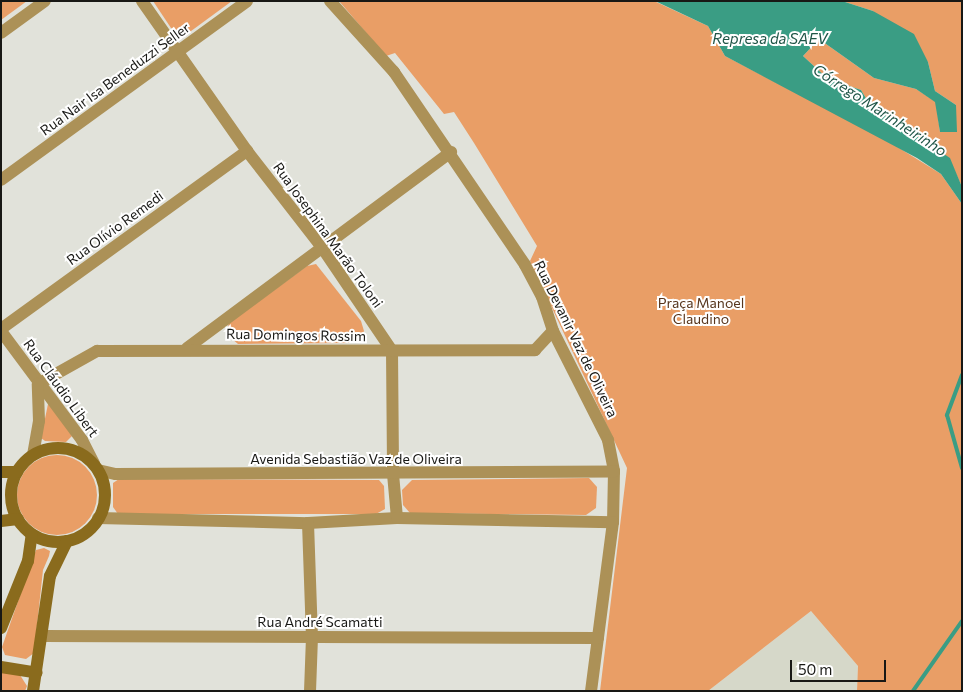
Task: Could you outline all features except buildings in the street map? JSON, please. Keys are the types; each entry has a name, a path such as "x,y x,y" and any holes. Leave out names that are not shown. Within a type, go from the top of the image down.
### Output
{"street":[{"path":"1,33 45,1"},
{"name":"Rua Josephina Marão Toloni","path":"142,1 247,151 321,246 392,351"},
{"name":"Rua Nair Isa Beneduzzi Seller","path":"1,180 247,1"},
{"name":"Rua Devanir Vaz de Oliveira","path":"330,1 394,72 451,152 525,265 542,297 553,331 608,440 614,471 613,522 591,691"},
{"name":"Rua Olívio Remedi","path":"1,330 247,151"},
{"path":"187,348 321,246 451,152"},
{"name":"Rua Cláudio Libert","path":"1,330 38,384 82,440 96,467"},
{"name":"Rua Domingos Rossim","path":"38,384 97,351 187,348 392,351 535,350 553,331"},
{"path":"392,351 392,474 396,518"},
{"path":"33,455 39,421 38,384"},
{"path":"65,448 80,453 96,467 104,485 104,502 98,518 90,528 67,540 55,541 32,534 18,519 12,504 11,487 17,472 33,455 48,449 65,448"},
{"name":"Avenida Sebastião Vaz de Oliveira","path":"96,467 116,474 392,474 614,471"},
{"path":"1,472 17,472"},
{"path":"98,518 308,523 396,518 613,522"},
{"path":"1,521 18,519"},
{"path":"308,523 312,637 310,691"},
{"path":"1,628 28,561 32,534"},
{"path":"33,691 43,636 50,576 67,540"},
{"name":"Rua André Scamatti","path":"43,636 598,638"},
{"path":"1,666 37,673"}],"shaded area":[{"path":"811,611 858,666 857,691 708,691"}],"green space":[{"path":"1,1 27,1 1,20"},
{"path":"153,1 232,1 187,34 171,28"},
{"name":"Praça Manoel Claudino","path":"339,1 654,1 708,26 725,56 883,138 941,174 962,204 962,691 857,691 858,666 811,611 708,691 600,691 627,468 530,261 537,246 474,143 454,112 444,114 395,53 386,56"},
{"path":"842,1 962,1 962,187 949,158 870,105 861,90 828,79 803,56 819,39 874,78 916,89 936,102 940,132 956,105 935,91 928,62 873,11"},
{"path":"316,264 361,321 364,331 360,338 351,343 238,344 231,338 227,331 229,323 307,266"},
{"path":"48,404 51,404 72,436 66,442 45,441 41,438"},
{"path":"57,455 72,458 85,467 94,480 97,495 94,510 85,523 72,532 57,535 42,532 29,523 20,510 17,495 20,480 29,467 42,458"},
{"path":"589,478 597,487 596,508 586,515 410,513 403,505 402,490 412,480"},
{"path":"119,479 379,480 384,486 385,509 376,514 118,514 113,507 113,483"},
{"path":"44,548 50,551 43,570 34,653 26,659 5,655 2,647 36,550"},
{"path":"1,672 20,675 27,686 25,691 1,691"}],"water":[{"name":"Represa da SAEV","path":"655,1 842,1 873,11 914,34 928,62 935,91 956,105 957,132 940,132 935,102 916,89 874,78 819,39 803,56 828,79 861,90 870,105 950,158 962,187 962,204 941,174 917,158 725,56 708,26"}],"waterway":[{"name":"Córrego Marinheirinho","path":"962,375 947,415 962,468"},
{"path":"913,691 962,621"}]}
